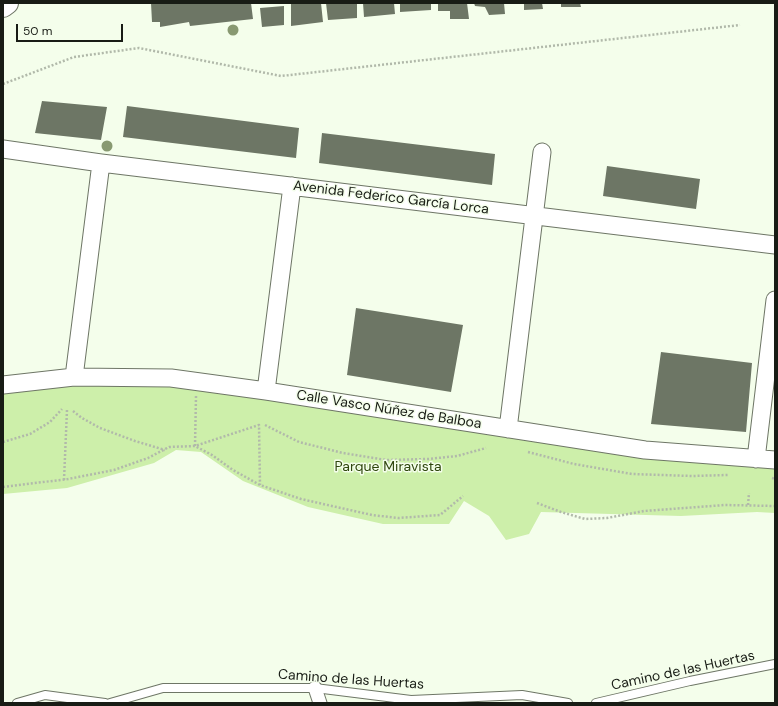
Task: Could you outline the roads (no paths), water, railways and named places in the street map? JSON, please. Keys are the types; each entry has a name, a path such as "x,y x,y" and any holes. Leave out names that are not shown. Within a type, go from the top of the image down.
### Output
{"main road":[{"path":"3,6 7,3"}],"street":[{"name":"Avenida Federico García Lorca","path":"4,149 101,163 775,245"},
{"path":"508,429 542,152"},
{"path":"74,377 101,163"},
{"path":"266,391 292,186"},
{"path":"756,459 775,300"},
{"name":"Calle Vasco Núñez de Balboa","path":"3,385 74,377 171,378 266,391 645,450 775,460"},
{"path":"315,688 320,703"}],"lane":[{"name":"Camino de las Huertas","path":"596,703 690,681 775,664"},
{"name":"Camino de las Huertas","path":"110,703 163,688 315,688 411,700 522,695 568,703"},
{"path":"17,703 45,695 105,703"}],"park label":[{"name":"Parque Miravista","path":"388,467"}]}
